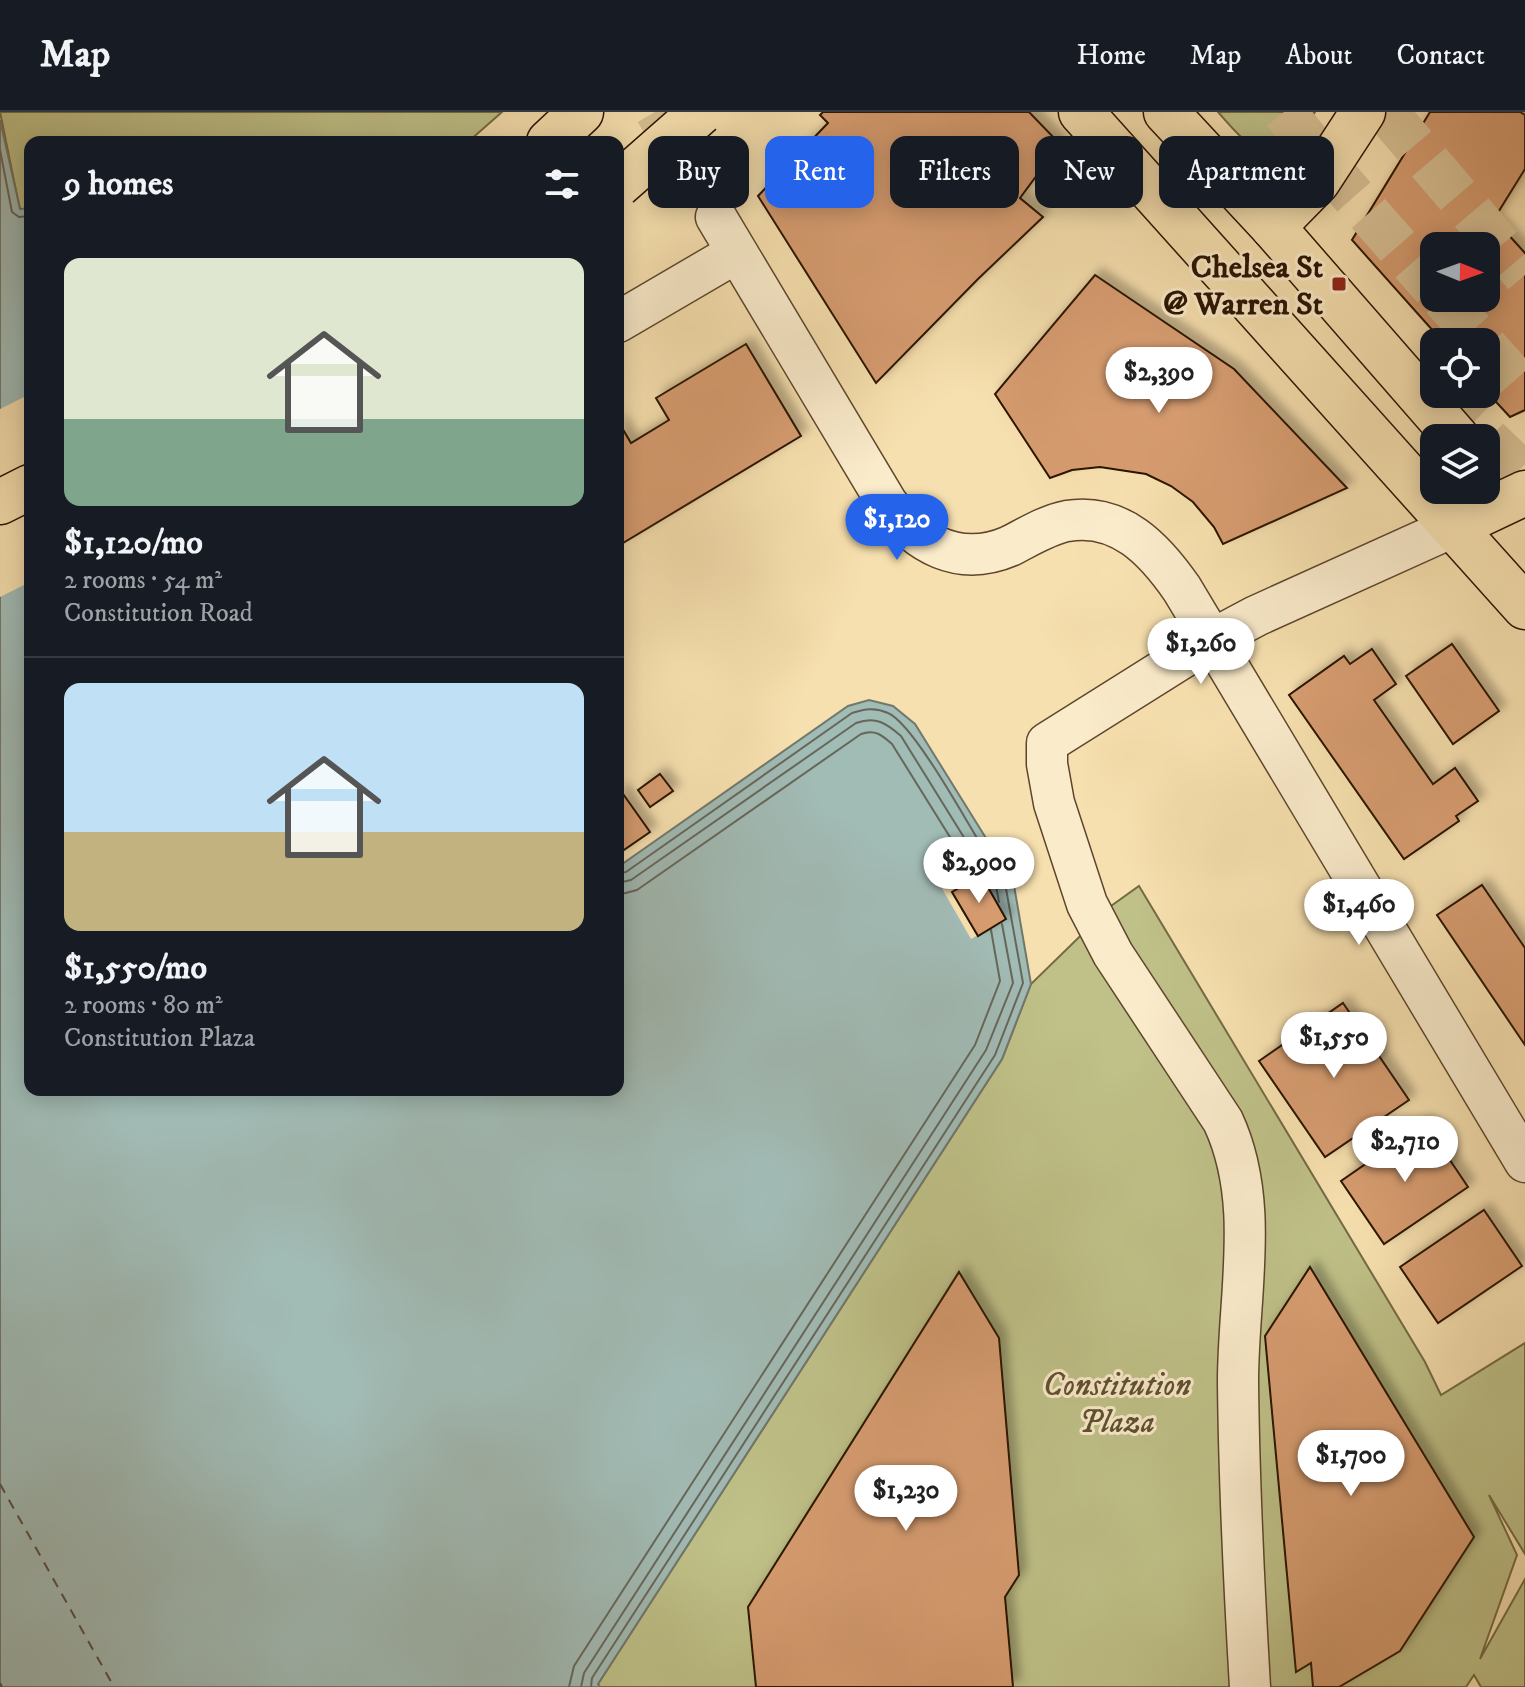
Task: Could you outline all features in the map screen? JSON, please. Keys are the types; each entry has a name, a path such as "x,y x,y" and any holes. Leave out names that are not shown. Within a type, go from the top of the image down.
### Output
{"main road":[{"path":"555,136 581,112"},
{"path":"624,180 701,112"},
{"path":"1081,112 1525,607"},
{"path":"1166,112 1273,227 1445,424"},
{"path":"1273,227 1318,181 1363,112"},
{"path":"0,502 24,490"},
{"path":"1453,527 1511,496"}],"street":[{"path":"716,217 887,503 918,538 950,551 973,554 997,551 1070,521 1100,522 1117,527 1147,545 1161,559 1182,589 1525,1162"},
{"path":"624,318 736,253"},
{"path":"1250,1687 1242,1566 1238,1378 1244,1229 1242,1184 1235,1151 1223,1121 1113,954 1087,904 1054,803 1047,764 1047,743 1211,640 1256,616 1453,527"}],"green space":[{"path":"0,112 502,112 475,136 24,136 24,209 20,210"},
{"path":"1218,112 1315,112 1302,136 1240,136"},
{"name":"Constitution Plaza","path":"1139,886 1425,1362 1441,1395 1525,1343 1525,1554 1489,1495 1517,1555 1480,1659 1525,1579 1525,1687 1481,1687 1474,1675 1466,1687 600,1687 598,1684 1002,1059 1031,984 1111,906"}],"water":[{"path":"0,120 20,209 24,209 24,1096 624,1096 624,863 848,706 869,700 893,706 915,724 994,851 1007,845 1031,984 1002,1059 598,1684 600,1687 0,1687"}],"pier":[{"path":"24,397 24,585 0,597 0,409"},
{"path":"966,871 971,880 981,875 1006,919 971,939 940,885"}],"building":[{"path":"823,112 1029,112 1052,136 1035,136 1035,178 1020,198 1043,217 876,383 766,208 874,208 874,136 816,136 828,123 820,115"},
{"path":"1430,112 1520,112 1525,115 1525,169 1494,219 1525,253 1525,410 1510,417 1500,406 1500,328 1431,328 1352,240"},
{"path":"765,189 765,207 758,196"},
{"path":"1095,275 1234,369 1347,488 1223,544 1214,527 1193,502 1171,486 1146,474 1100,467 1072,470 1050,478 995,394"},
{"path":"746,344 801,436 624,542 624,431 631,443 669,420 656,398"},
{"path":"1452,644 1499,711 1453,744 1406,676"},
{"path":"1372,649 1396,684 1374,700 1433,784 1455,768 1478,801 1456,816 1459,821 1404,859 1289,695 1344,656 1350,664"},
{"path":"660,774 673,791 650,807 638,790"},
{"path":"624,795 650,832 624,850"},
{"path":"981,875 1006,919 978,936 952,892"},
{"path":"1482,885 1525,948 1525,1045 1437,915"},
{"path":"1343,1003 1409,1100 1325,1157 1259,1061"},
{"path":"1425,1123 1468,1187 1384,1244 1341,1181"},
{"path":"1484,1210 1522,1266 1438,1323 1400,1267"},
{"path":"1310,1267 1474,1537 1400,1651 1339,1687 1313,1687 1311,1663 1296,1672 1265,1336"},
{"path":"959,1272 999,1338 1019,1575 1005,1597 1013,1687 756,1687 748,1607"}],"ferry route":[{"path":"0,1484 114,1687"},
{"path":"0,1683 2,1687"}],"tunnel":[{"path":"655,112 716,217"},
{"path":"1284,112 1420,272"},
{"path":"1386,112 1525,275"},
{"path":"1455,312 1470,328"},
{"path":"1500,363 1525,391"},
{"path":"1455,408 1525,475"}],"place":[{"name":"Chelsea St @ Warren St","path":"1339,284"}]}
